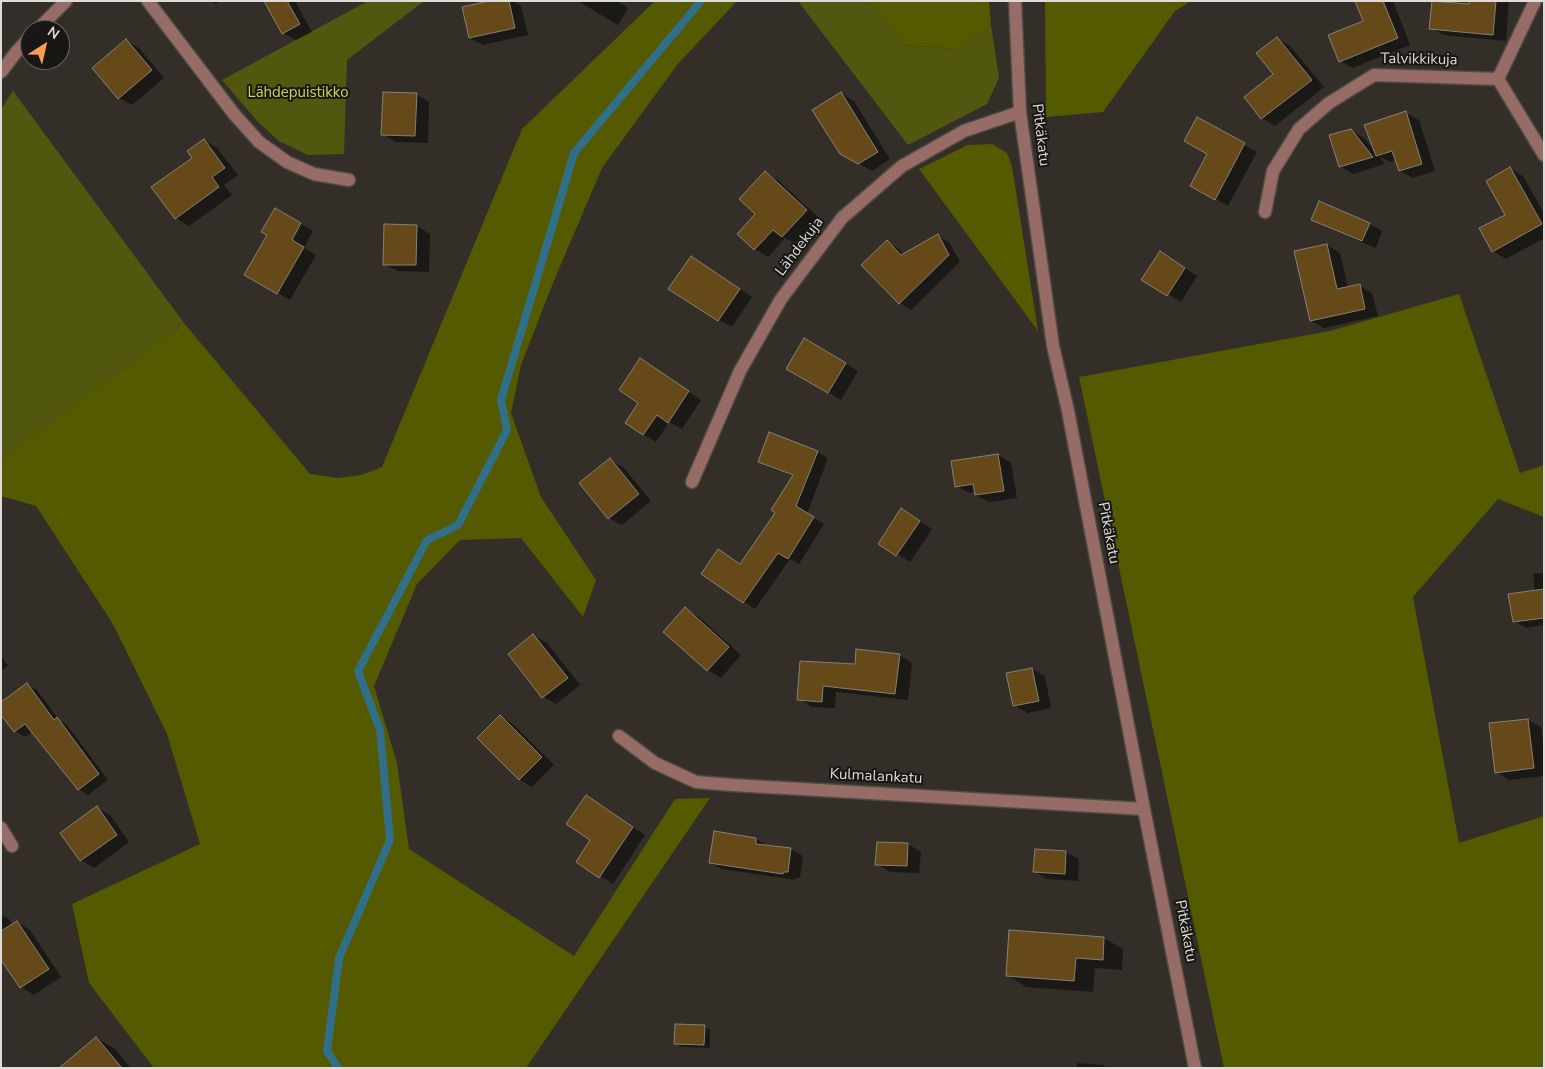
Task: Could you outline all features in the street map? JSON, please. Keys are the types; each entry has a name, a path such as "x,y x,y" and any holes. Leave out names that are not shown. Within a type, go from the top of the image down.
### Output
{"street":[{"path":"47,20 66,1"},
{"path":"148,1 234,114 259,142 288,162 314,174 349,180"},
{"name":"Pitkäkatu","path":"1015,1 1020,112 1054,346 1196,1068"},
{"path":"1535,1 1498,79 1544,155"},
{"path":"1,72 20,48"},
{"name":"Talvikkikuja","path":"1265,212 1273,171 1299,129 1329,103 1374,75 1498,79"},
{"name":"Lähdekuja","path":"692,482 740,371 781,299 842,218 902,166 964,131 1020,112"},
{"name":"Kulmalankatu","path":"619,736 655,763 696,782 1144,809"},
{"path":"1,828 12,846"}],"green space":[{"name":"Lähdepuistikko","path":"368,1 424,1 347,60 344,154 308,155 279,141 258,122 222,80"},
{"path":"798,1 869,1 904,45 957,49 991,25 999,78 987,104 908,145"},
{"path":"13,91 184,323 1,459 1,109"}],"shaded area":[{"path":"655,1 737,1 677,65 602,168 553,283 521,365 511,413 541,497 596,580 583,617 521,538 460,540 417,584 374,686 397,763 409,849 574,956 675,799 710,798 526,1068 154,1068 89,983 72,904 200,844 167,734 113,624 36,506 1,496 1,459 184,323 310,474 338,478 361,475 382,467 522,129"},
{"path":"869,1 989,1 991,25 957,49 904,45"},
{"path":"1045,1 1191,1 1175,11 1103,112 1046,117"},
{"path":"992,144 1007,153 1012,166 1038,331 919,169 968,145"},
{"path":"1459,294 1520,473 1544,465 1544,517 1498,499 1413,597 1459,843 1544,816 1544,1068 1224,1068 1079,377 1330,331"}],"building":[{"path":"264,1 287,1 300,24 282,34"},
{"path":"489,1 509,1 515,28 469,38 462,7"},
{"path":"1355,1 1383,1 1398,38 1339,62 1328,35 1363,21"},
{"path":"1432,1 1469,4 1469,1 1496,1 1493,35 1429,29"},
{"path":"1277,37 1312,80 1261,119 1244,97 1273,74 1256,53"},
{"path":"126,39 152,70 118,99 92,68"},
{"path":"383,92 417,93 415,136 381,135"},
{"path":"841,92 878,152 858,164 840,154 812,110"},
{"path":"1406,111 1422,164 1399,171 1392,151 1376,156 1364,125"},
{"path":"1197,117 1245,143 1215,200 1190,186 1207,154 1184,141"},
{"path":"1351,129 1373,157 1339,167 1329,135"},
{"path":"204,139 225,168 212,177 219,187 175,219 151,187 192,158 187,151"},
{"path":"1510,167 1542,224 1492,252 1479,228 1505,215 1486,181"},
{"path":"765,171 807,210 782,237 773,230 754,250 737,234 755,214 739,199"},
{"path":"1319,201 1370,223 1362,241 1311,220"},
{"path":"275,208 301,223 292,240 304,247 277,294 244,275 267,235 261,232"},
{"path":"384,224 417,225 416,265 383,265"},
{"path":"938,234 949,255 899,304 861,265 887,240 901,255"},
{"path":"1327,244 1337,289 1360,284 1365,309 1310,321 1294,251"},
{"path":"1160,251 1185,268 1167,296 1141,280"},
{"path":"691,256 740,289 718,321 668,289"},
{"path":"804,338 846,363 828,393 786,369"},
{"path":"640,358 689,391 668,423 657,415 643,435 625,423 638,403 619,390"},
{"path":"769,432 818,451 796,506 814,517 788,559 778,553 743,603 701,574 718,549 740,564 775,513 771,510 793,475 758,462"},
{"path":"998,454 1004,491 975,495 973,484 955,487 951,461"},
{"path":"610,458 639,494 608,519 579,483"},
{"path":"901,508 920,521 896,556 878,544"},
{"path":"1544,589 1544,618 1513,622 1508,594"},
{"path":"685,607 729,647 707,671 663,632"},
{"path":"533,634 568,678 542,698 508,654"},
{"path":"856,649 900,654 895,694 823,686 822,702 797,700 800,661 855,664"},
{"path":"1032,668 1039,701 1013,706 1006,673"},
{"path":"27,683 54,720 57,717 99,774 78,790 25,724 14,732 1,715 1,702"},
{"path":"500,715 542,757 519,780 477,738"},
{"path":"1528,719 1534,768 1495,773 1489,723"},
{"path":"586,795 633,827 599,878 576,862 590,840 566,824"},
{"path":"97,806 117,835 80,861 60,833"},
{"path":"714,831 756,838 756,844 791,848 788,872 783,872 783,874 709,863"},
{"path":"877,842 908,843 907,866 875,865"},
{"path":"1035,849 1066,851 1065,874 1033,872"},
{"path":"17,921 49,969 20,988 1,960 1,931"},
{"path":"1009,930 1104,937 1103,960 1076,958 1074,981 1006,976"},
{"path":"675,1024 705,1025 704,1045 674,1044"},
{"path":"96,1037 122,1068 59,1068"}],"waterway":[{"path":"338,1068 327,1051 339,958 390,840 380,730 358,671 427,540 458,525 507,430 501,400 574,153 701,1"}]}
